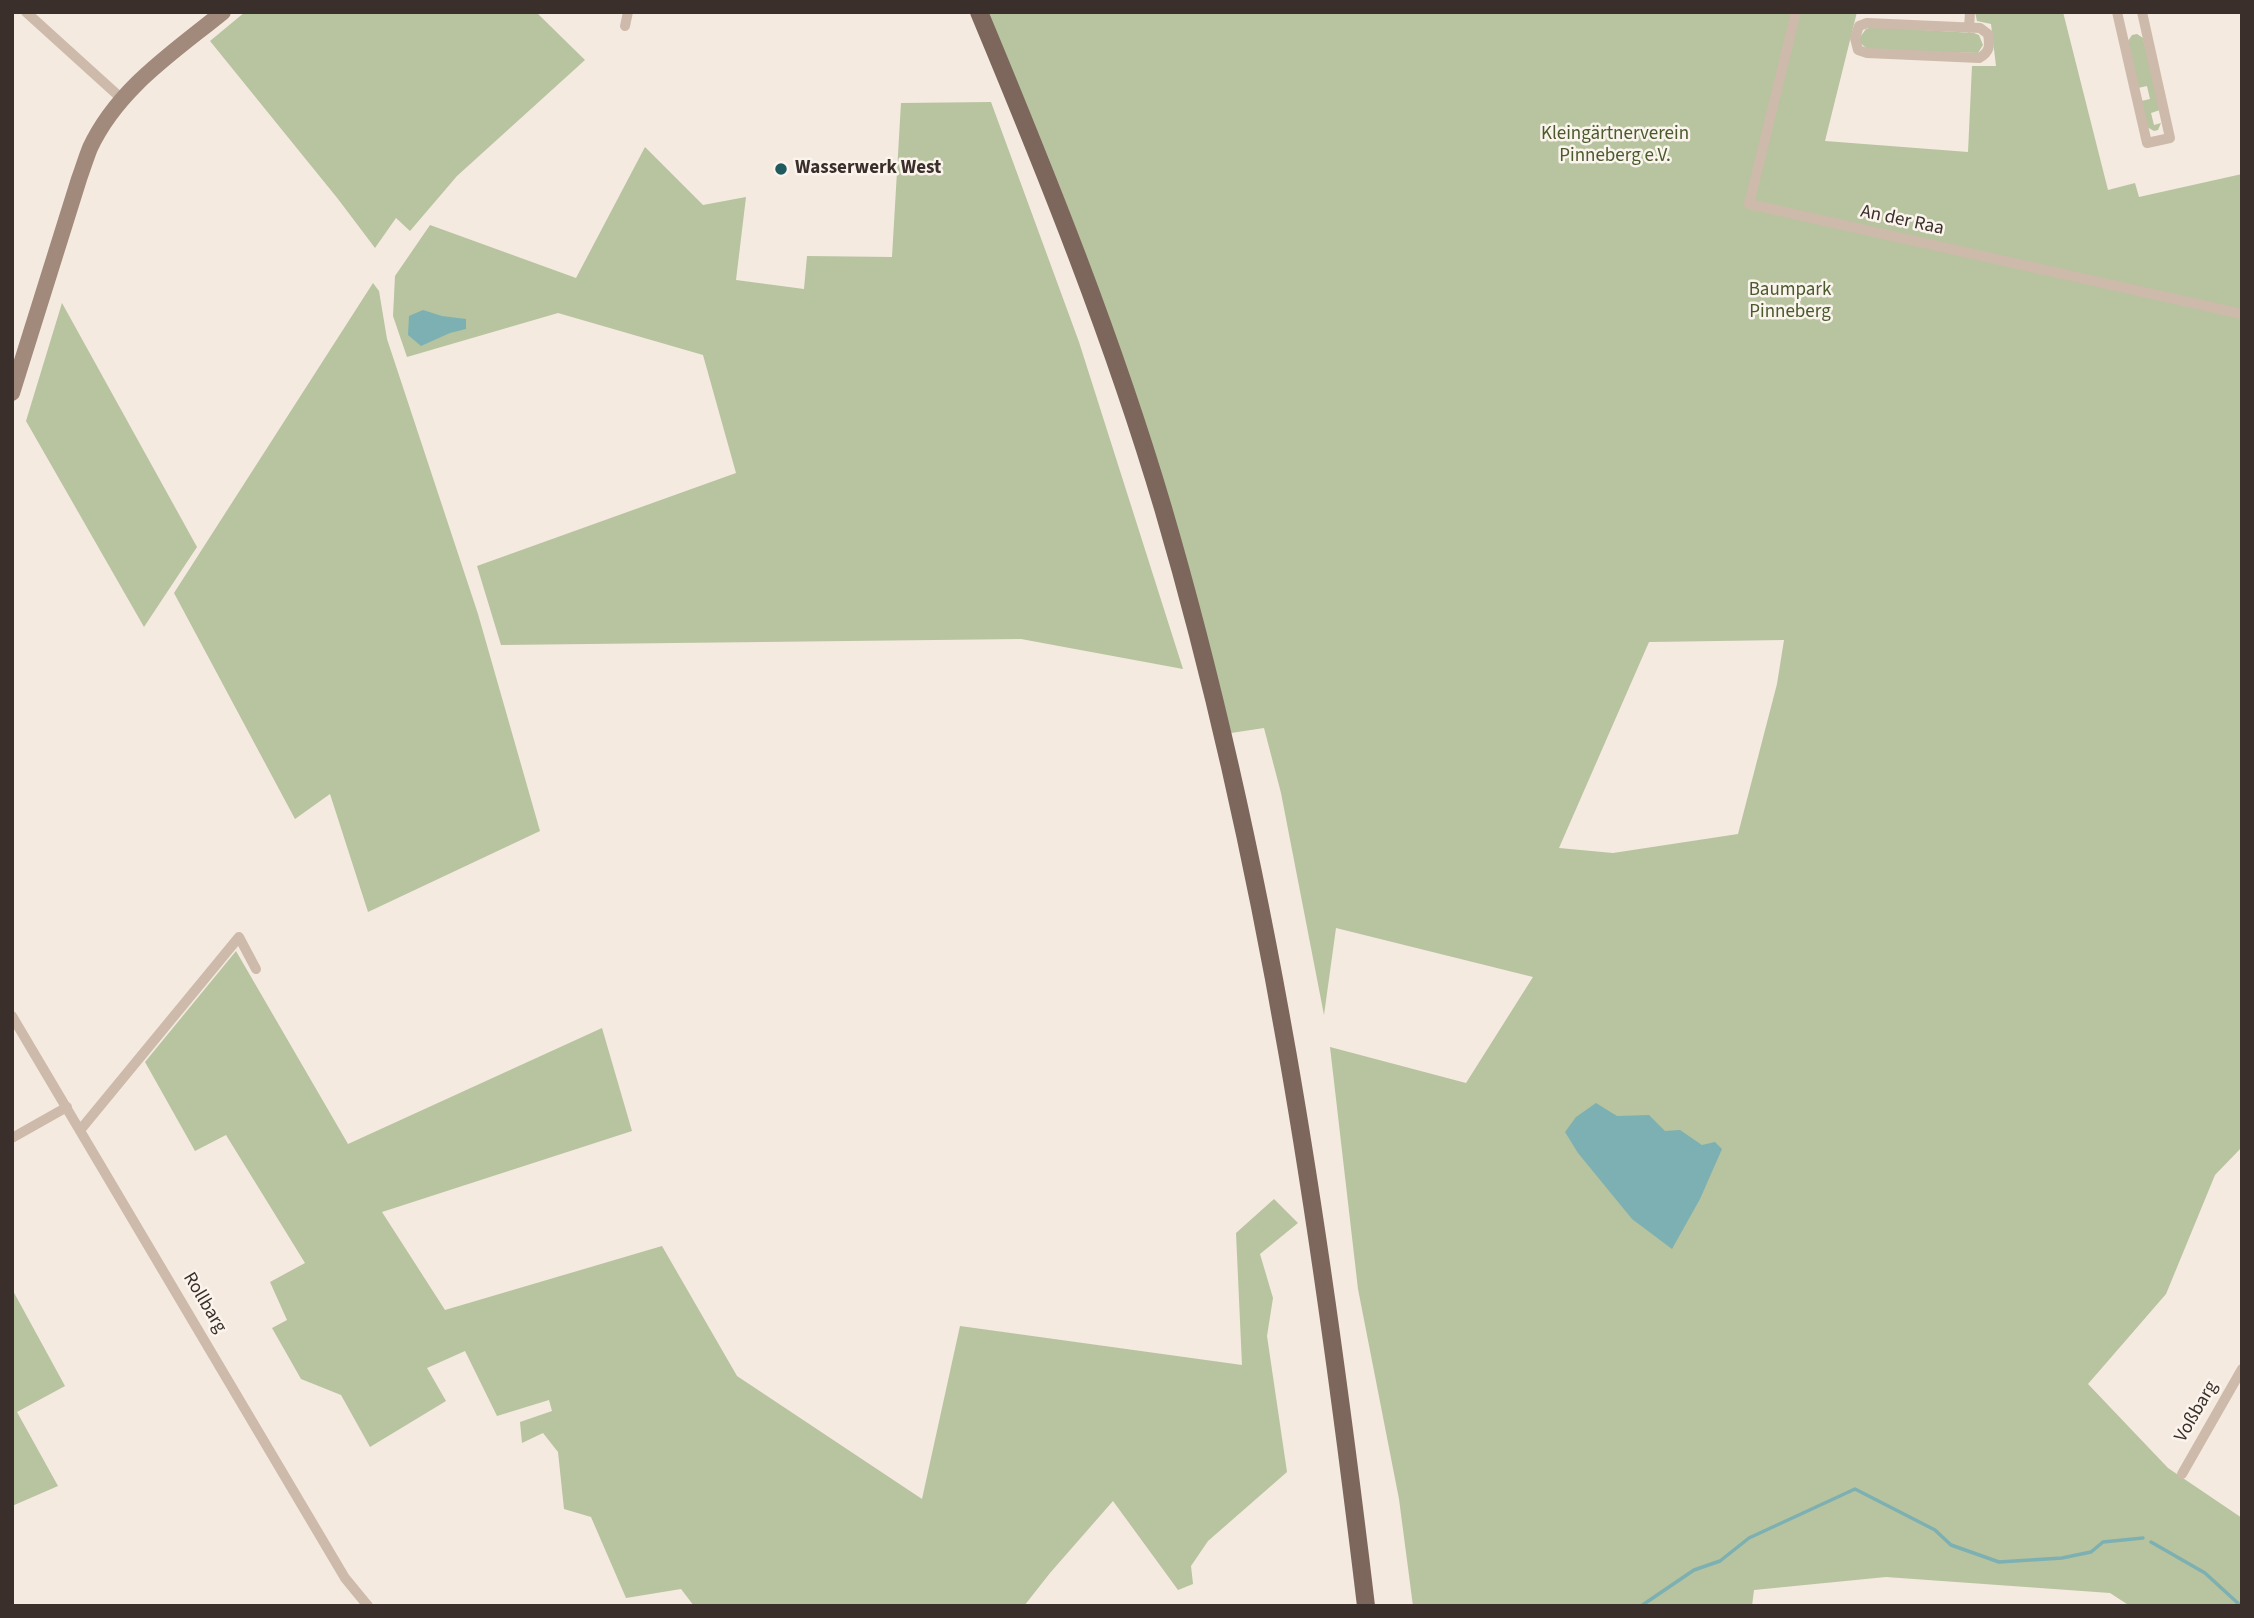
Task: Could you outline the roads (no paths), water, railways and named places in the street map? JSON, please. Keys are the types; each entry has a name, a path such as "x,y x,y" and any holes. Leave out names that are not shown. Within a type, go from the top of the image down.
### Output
{"main road":[{"path":"12,393 83,168 100,130 122,99 150,71 223,12"},
{"path":"979,12 1104,326 1163,508 1203,652 1239,808 1303,1147 1324,1281 1366,1606"}],"street":[{"path":"26,12 122,99"},
{"path":"625,26 628,12"},
{"name":"An der Raa","path":"1796,12 1749,204 2242,314"},
{"path":"1969,28 1970,12"},
{"path":"2117,12 2147,143 2170,138 2141,12"},
{"path":"1867,23 1969,28 1980,29 1988,34 1990,46 1986,54 1979,58 1867,53 1858,50 1854,38 1860,26 1867,23"},
{"path":"2122,33 2145,28"},
{"path":"81,1129 239,937 256,969"},
{"name":"Rollbarg","path":"12,1016 15,1029 81,1129 345,1578 368,1606"},
{"path":"12,1138 67,1107"},
{"name":"Voßbarg","path":"2182,1474 2242,1369"}],"water":[{"path":"423,310 466,319 466,329 421,346 408,335 409,316"},
{"path":"1596,1103 1617,1116 1649,1115 1665,1131 1680,1130 1702,1145 1715,1142 1722,1149 1700,1199 1672,1249 1632,1219 1578,1153 1565,1132 1576,1117"}],"waterway":[{"path":"1641,1606 1694,1570 1720,1561 1749,1538 1855,1489 1935,1530 1951,1545 1999,1562 2062,1558 2091,1552 2103,1542 2143,1538"},
{"path":"2151,1542 2205,1573 2241,1606"}],"place":[{"name":"Wasserwerk West","path":"781,169"}],"park label":[{"name":"Kleingärtnerverein Pinneberg e.V.","path":"1615,146"},
{"name":"Baumpark Pinneberg","path":"1790,302"}]}
